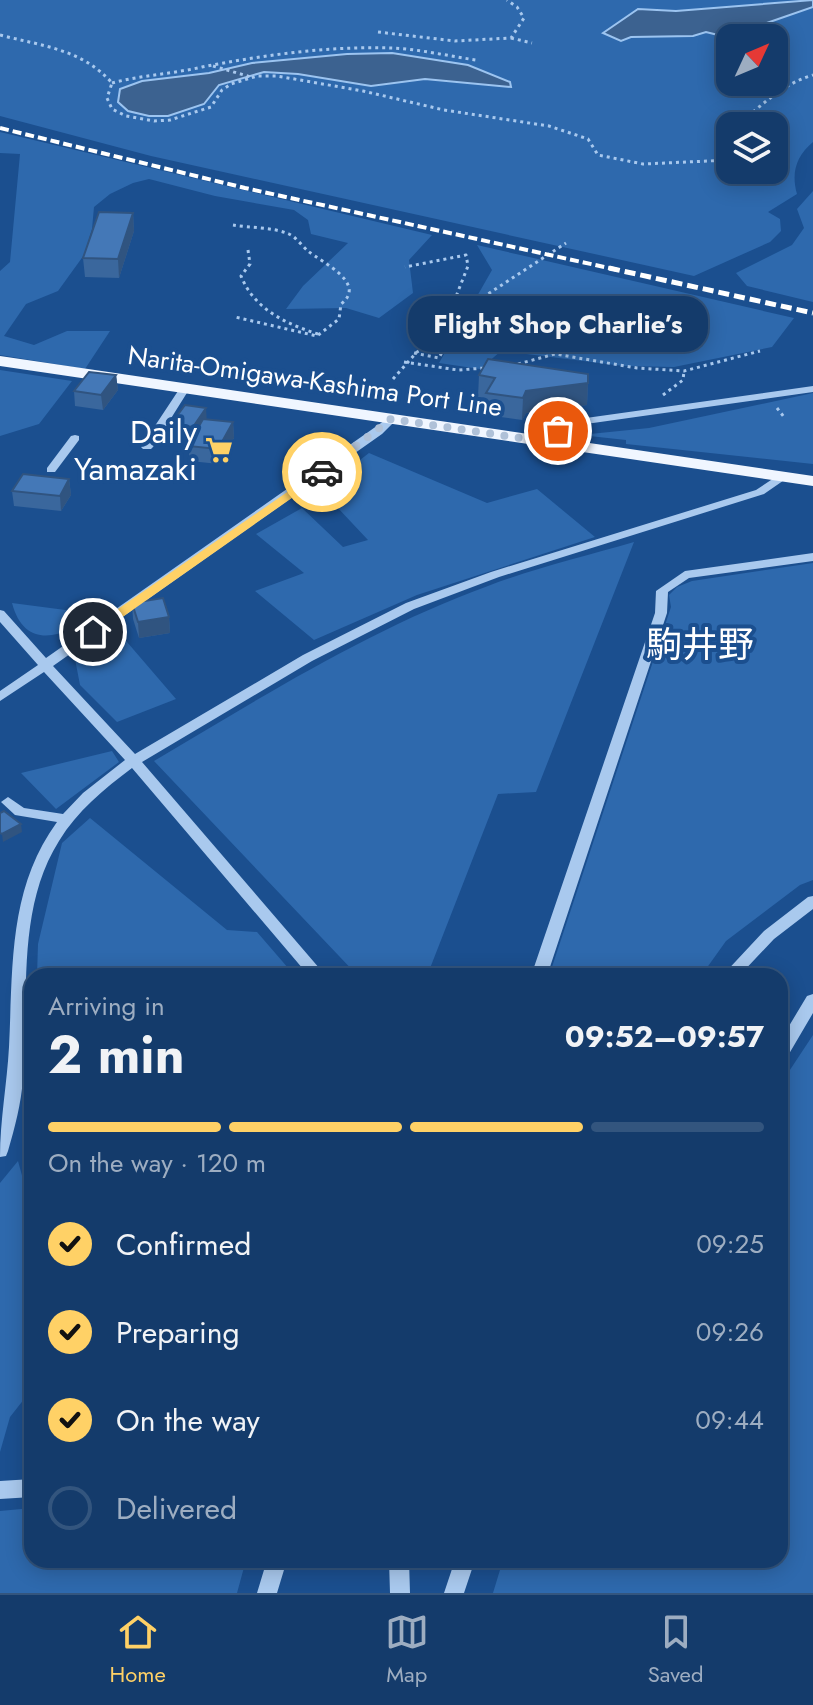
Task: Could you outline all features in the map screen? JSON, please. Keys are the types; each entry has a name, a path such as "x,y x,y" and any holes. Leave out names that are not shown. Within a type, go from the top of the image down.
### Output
{"main road":[{"name":"Narita-Omigawa-Kashima Port Line","path":"0,361 813,481"}],"street":[{"path":"147,447 185,388"},
{"path":"547,442 568,425 586,421 813,389"},
{"path":"0,697 378,432 391,419"},
{"path":"51,470 75,438"},
{"path":"0,1151 13,1093 23,921 39,864 51,837 85,798 135,762 255,687 412,605 473,582 760,492 784,476"},
{"path":"542,968 661,613 662,591 685,575 813,557"},
{"path":"0,614 44,666 135,762 211,855 311,968"},
{"path":"8,802 20,812 65,819"},
{"path":"738,968 769,935 813,901"},
{"path":"788,1042 813,1000"},
{"path":"0,1490 24,1488"},
{"path":"267,1593 275,1568"},
{"path":"399,1568 400,1593"},
{"path":"454,1593 462,1568"}],"path":[{"path":"507,0 517,7 524,18 511,38"},
{"path":"378,32 455,41 511,38 532,43"},
{"path":"0,35 65,49 104,71 112,83"},
{"path":"112,83 144,74 263,56 344,48 394,48 476,60"},
{"path":"212,65 251,77 300,78 397,101 549,126 588,139 598,155 624,163 716,160"},
{"path":"753,112 792,81 813,75"},
{"path":"112,83 107,98 112,109 126,116 154,121 170,120 211,107 222,90 251,77"},
{"path":"233,225 291,234 309,252 343,275 349,289 346,300 341,304 339,319 320,335 299,334 235,317"},
{"path":"414,353 439,358 465,309 566,243"},
{"path":"248,250 250,264 241,276 243,286 285,323 320,335"},
{"path":"405,267 466,255 468,266 458,283 458,300 465,309"},
{"path":"393,379 404,362 425,344 450,336"},
{"path":"506,366 536,362 555,354 637,368 684,371 760,351"},
{"path":"404,362 458,370 494,367"},
{"path":"656,398 683,380 684,371"}],"shaded area":[{"path":"0,0 813,0 813,142 796,165 797,194 768,212 780,219 781,231 770,242 694,276 151,156 0,116"},
{"path":"813,0 813,7 764,24 716,24 716,34 706,32 693,36 631,37 621,41 603,33 638,9 676,11"},
{"path":"392,53 468,65 510,82 511,87 425,79 371,86 298,74 264,72 219,85 204,104 168,116 128,111 118,102 120,89 142,81 209,73 252,63"},
{"path":"0,132 432,235 409,260 413,293 379,318 346,308 286,309 303,286 348,243 311,234 308,220 294,210 215,196 149,179 133,183 110,194 94,207 92,229 84,255 58,291 26,304 4,336 34,345 67,331 110,331 85,369 0,355 0,271 10,262 20,154 0,153"},
{"path":"813,191 813,302 747,286 736,273 792,245 804,228 797,209"},
{"path":"477,245 794,318 772,347 674,367 624,366 501,351 480,369 439,363 492,270"},
{"path":"0,370 72,381 39,424 0,436"},
{"path":"813,393 813,464 626,444 626,440 580,435 649,428"},
{"path":"369,453 487,503 537,489 595,537 417,595 314,640 255,591 304,573 256,534 302,508 343,547 368,540 321,490"},
{"path":"634,542 536,792 498,794 430,968 350,968 154,761 317,666 401,622 542,568"},
{"path":"813,563 813,880 800,885 726,941 707,968 552,968 671,607 669,595 677,587 692,581"},
{"path":"12,603 96,614 72,629 47,636 26,629"},
{"path":"115,628 176,699 117,722 80,685 75,659"},
{"path":"112,751 119,762 56,809 21,773"},
{"path":"90,818 227,930 257,932 288,968 37,968 38,944 62,843"},
{"path":"813,1035 813,1593 493,1593 501,1568 788,1568 788,1073"},
{"path":"18,1161 24,1183 24,1399 10,1417 0,1452 0,1183"},
{"path":"24,1509 24,1568 244,1568 237,1593 0,1593 0,1511"}],"building":[{"path":"99,212 133,213 118,259 83,258"},
{"path":"488,359 588,374 588,383 526,391 523,398 486,393 495,378 479,375"},
{"path":"89,372 116,375 101,395 74,391"},
{"path":"185,405 206,408 193,427 171,424"},
{"path":"203,419 233,422 218,449 188,446"},
{"path":"23,474 69,479 60,496 12,491"},
{"path":"163,598 169,617 138,622 132,603"},
{"path":"4,811 21,824 2,834 0,813"}],"railway":[{"path":"0,128 245,188 618,270"},
{"path":"609,268 813,313"}],"way so far":[{"path":"322,472 386,426 391,419 547,442 558,431"}],"place":[{"name":"Flight Shop Charlie’s","path":"558,431"},
{"name":"Daily Yamazaki","path":"219,450"}],"district":[{"name":"駒井野","path":"700,644"}],"route":[{"path":"93,632 322,472"}]}
